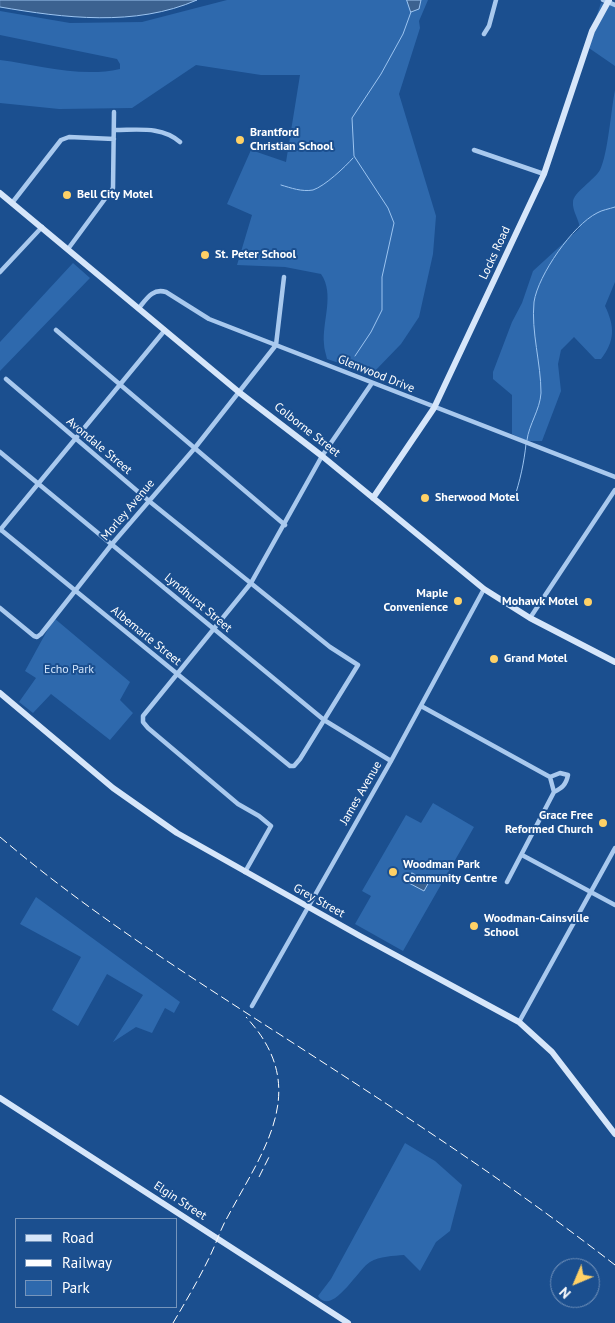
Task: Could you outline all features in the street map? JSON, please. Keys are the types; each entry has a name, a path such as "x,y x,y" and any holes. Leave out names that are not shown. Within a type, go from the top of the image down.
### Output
{"street":[{"path":"484,34 489,26 496,0"},
{"path":"606,1 615,5"},
{"name":"Locks Road","path":"373,498 434,408 544,174 592,31 606,1"},
{"path":"68,249 113,188 114,112"},
{"path":"115,130 159,131 171,134 180,142"},
{"path":"12,203 61,140 69,137 114,139"},
{"path":"474,150 544,174"},
{"name":"Colborne Street","path":"0,193 240,393 322,456 484,589 530,618 615,662"},
{"path":"0,272 42,227"},
{"path":"276,345 284,277"},
{"name":"Glenwood Drive","path":"139,308 148,297 161,291 208,319 615,477"},
{"path":"56,330 285,525"},
{"path":"0,529 165,330"},
{"name":"Morley Avenue","path":"0,608 32,634 37,637 41,634 112,544 240,393 276,345"},
{"name":"Avondale Street","path":"6,379 149,501 330,647 358,666 324,720"},
{"path":"245,872 271,826 259,816 238,804 148,728 142,719 143,714 251,583 322,456 372,383"},
{"name":"Lyndhurst Street","path":"0,452 324,720 390,761"},
{"path":"530,618 615,490"},
{"name":"Albemarle Street","path":"0,529 176,675 290,766 296,764 324,720"},
{"name":"James Avenue","path":"252,1006 421,706 484,589"},
{"name":"Grey Street","path":"0,693 138,807 177,833 519,1022 552,1052 615,1134"},
{"path":"421,706 550,776 560,773 568,775 562,787 554,792 506,882"},
{"path":"550,776 554,792"},
{"path":"519,1022 615,848"},
{"path":"522,855 589,893 615,905"},
{"name":"Elgin Street","path":"0,1098 348,1323"}],"green space":[{"path":"227,0 428,0 419,21 420,28 399,94 436,216 433,254 419,317 401,344 372,374 327,359 324,348 324,335 328,299 325,282 321,274 285,267 237,265 252,215 227,204 251,150 286,162 300,75 261,75 196,65 132,108 59,109 0,103 0,60 60,70 90,72 120,69 120,64 117,59 0,35 0,11 70,23 142,22"},
{"path":"601,3 615,6 615,66 586,46"},
{"path":"615,90 615,282 605,306 611,321 611,340 601,359 595,359 574,337 561,350 558,364 561,391 542,441 527,441 512,434 512,395 493,379 493,372 512,322 522,303 533,271 580,228 574,208 574,198 597,174 603,163"},
{"path":"73,263 90,278 0,371 0,342"},
{"name":"Echo Park","path":"54,618 130,682 120,700 133,713 110,740 51,694 33,713 19,702 36,678 25,671"},
{"path":"433,803 474,827 403,951 355,924 371,896 362,891 406,815 421,823"},
{"path":"36,897 180,1002 174,1013 165,1008 152,1033 136,1027 113,1042 143,995 107,974 78,1026 52,1010 81,957 20,924"},
{"path":"405,1143 435,1161 462,1185 450,1231 436,1242 420,1271 404,1255 378,1259 365,1266 345,1290 330,1301 324,1301 318,1296 331,1279"}],"shaded area":[{"path":"0,0 197,0 173,9 149,14 99,18 74,17 0,7"},
{"path":"407,0 421,0 419,9 411,12"},
{"path":"412,873 429,882 424,891 407,882"}],"waterway":[{"path":"355,356 371,332 382,310 382,277 394,223 388,208 354,156 352,118 381,74 403,34 411,12"},
{"path":"281,185 301,190 313,190 329,180 353,158"},
{"path":"527,440 539,405 541,393 533,313 537,291 549,265 578,228 597,213 615,207"},
{"path":"514,499 522,472 526,444"}],"railway":[{"path":"0,837 36,867 111,923 463,1155 615,1265"},
{"path":"173,1323 201,1273 267,1143 275,1118 279,1094 276,1069 266,1043 246,1017"},
{"path":"259,1177 270,1155"}],"place":[{"name":"Brantford Christian School","path":"240,140"},
{"name":"Bell City Motel","path":"67,195"},
{"name":"St. Peter School","path":"205,255"},
{"name":"Sherwood Motel","path":"425,498"},
{"name":"Maple Convenience","path":"458,601"},
{"name":"Mohawk Motel","path":"588,602"},
{"name":"Grand Motel","path":"494,659"},
{"name":"Grace Free Reformed Church","path":"603,823"},
{"name":"Woodman Park Community Centre","path":"393,872"},
{"name":"Woodman-Cainsville School","path":"474,926"}]}
